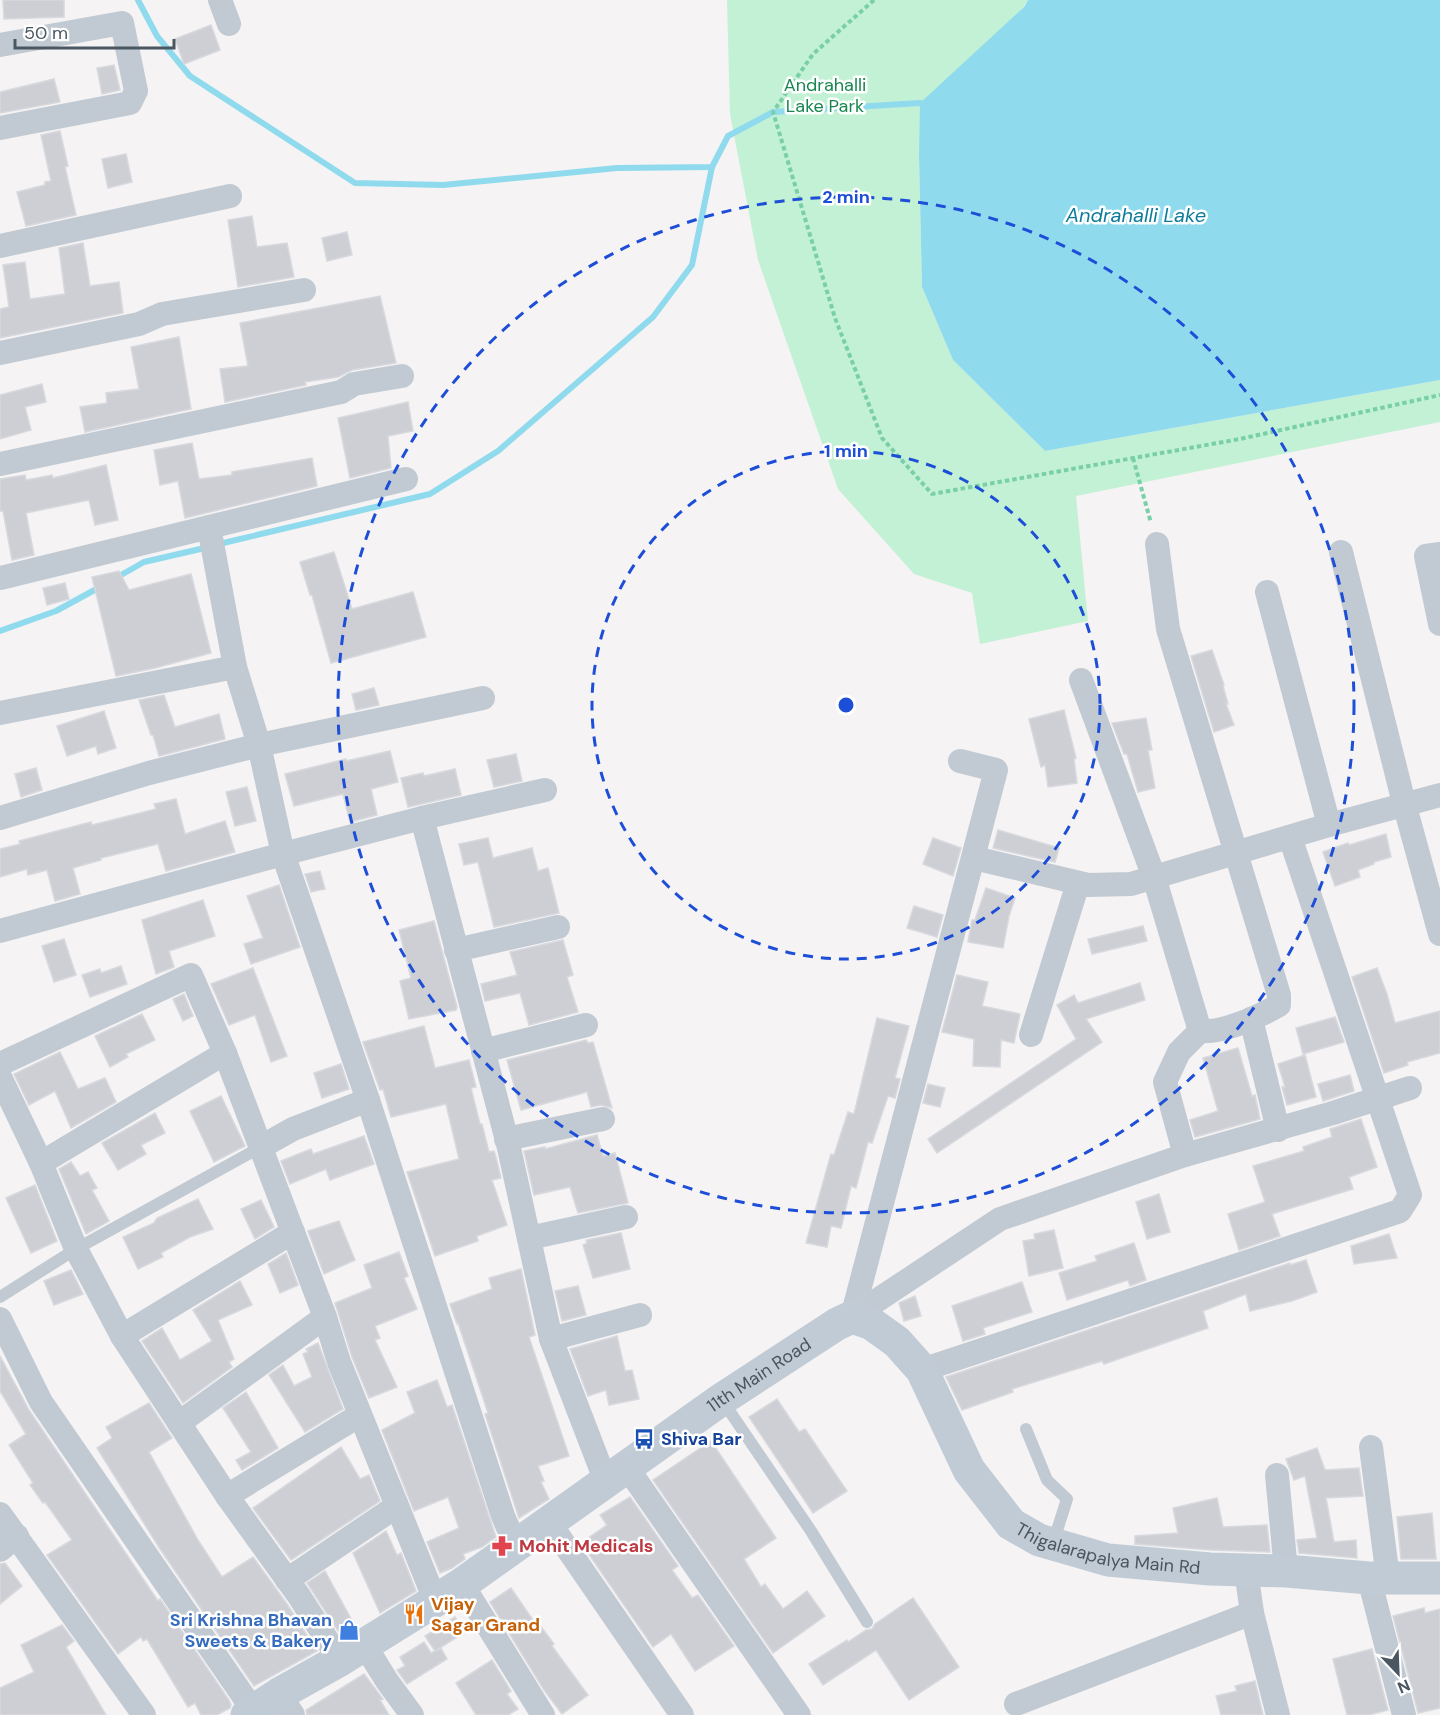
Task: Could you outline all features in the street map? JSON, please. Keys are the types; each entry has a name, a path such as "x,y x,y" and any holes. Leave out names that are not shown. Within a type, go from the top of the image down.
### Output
{"street":[{"path":"220,0 229,24"},
{"path":"0,45 122,23 136,91 130,103 0,128"},
{"path":"0,246 230,196"},
{"path":"0,353 139,324 162,314 304,290"},
{"path":"0,464 341,392 354,384 402,376"},
{"path":"0,578 211,540 406,479"},
{"path":"211,540 235,667 259,745 283,854 368,1100 503,1516 516,1546"},
{"path":"1157,544 1168,629 1279,995 1279,1005 1251,1019 1214,1031 1200,1031 1179,1053 1165,1082 1185,1155"},
{"path":"1341,552 1404,803 1440,934"},
{"path":"1440,554 1426,556 1440,624"},
{"path":"1266,592 1329,825"},
{"path":"0,713 235,667"},
{"path":"1081,680 1154,877 1200,1031"},
{"path":"0,818 149,773 259,745 483,698"},
{"path":"852,1317 996,770 960,761"},
{"path":"0,931 422,818 545,790"},
{"path":"974,858 1088,885 1131,884 1404,803 1440,795"},
{"path":"422,818 506,1139 551,1339 616,1474 799,1715"},
{"path":"921,1370 1400,1211 1410,1196 1290,837"},
{"path":"1031,1035 1078,883"},
{"path":"456,950 558,927"},
{"path":"0,1064 191,975 225,1053 325,1317 339,1362 397,1506 448,1592 543,1715"},
{"path":"1251,1019 1278,1130"},
{"path":"483,1051 586,1025"},
{"path":"41,1163 225,1053"},
{"path":"0,1077 41,1163 76,1249 122,1336 178,1423 287,1580 352,1652 387,1681 412,1715"},
{"path":"852,1317 1000,1219 1185,1155 1278,1130 1410,1088"},
{"path":"261,1147 293,1130 368,1100"},
{"path":"506,1139 603,1119"},
{"path":"529,1238 626,1218"},
{"path":"122,1336 292,1232"},
{"path":"551,1339 640,1315"},
{"path":"178,1423 325,1317"},
{"name":"Thigalarapalya Main Rd","path":"852,1317 872,1324 897,1342 921,1370 969,1470 1011,1524 1039,1540 1108,1560 1379,1578 1440,1578"},
{"name":"11th Main Road","path":"268,1708 516,1546 722,1399 837,1324 852,1317"},
{"path":"0,1319 41,1402 268,1708"},
{"path":"227,1496 360,1415"},
{"path":"1371,1447 1379,1578 1404,1715"},
{"path":"1277,1475 1286,1571"},
{"path":"287,1580 397,1506"},
{"path":"0,1514 9,1543 144,1715"},
{"path":"549,1522 682,1715"},
{"path":"1246,1570 1252,1613 1278,1715"},
{"path":"1016,1704 1252,1613"}],"lane":[{"path":"0,1297 76,1249 261,1147"},
{"path":"722,1399 811,1531 867,1622"},
{"path":"1026,1429 1047,1480 1067,1499 1053,1544"}],"path":[{"path":"874,0 813,54 773,112 835,318 882,438 932,494 1240,439 1440,395"},
{"path":"1133,458 1157,544"}],"green space":[{"name":"Andrahalli Lake Park","path":"727,0 1028,0 919,156 922,287 953,360 1045,451 1440,380 1440,422 1076,496 1088,621 980,644 972,593 914,574 838,489 758,260 730,114"}],"water":[{"name":"Andrahalli Lake","path":"1028,0 1440,0 1440,380 1045,451 953,360 922,287 920,103 1024,7"}],"building":[{"path":"3,0 64,0 64,17 4,19"},
{"path":"211,25 220,50 184,64 175,39"},
{"path":"114,65 120,90 102,94 97,68"},
{"path":"54,79 60,102 0,113 0,92"},
{"path":"60,131 68,166 65,167 76,215 26,226 17,192 45,185 45,182 51,181 41,135"},
{"path":"126,154 132,182 108,188 102,159"},
{"path":"252,216 257,247 287,243 294,277 238,287 228,220"},
{"path":"347,232 352,255 327,261 322,238"},
{"path":"83,243 90,286 119,282 123,313 0,338 0,309 9,307 3,265 25,262 30,299 65,294 59,248"},
{"path":"380,296 396,363 352,370 338,377 305,382 306,385 225,402 220,369 248,366 240,323"},
{"path":"179,337 191,409 85,432 80,407 107,403 106,393 139,389 131,347"},
{"path":"42,384 46,402 25,407 31,430 0,439 0,395"},
{"path":"408,402 413,431 388,436 391,468 350,478 338,418"},
{"path":"192,443 199,479 232,475 232,472 312,458 317,486 185,518 178,481 160,485 154,450"},
{"path":"106,465 118,520 95,525 89,500 26,513 34,555 12,560 3,511 0,511 0,479 25,475 26,480 52,475 53,478"},
{"path":"334,552 352,609 413,592 426,637 331,663 300,562"},
{"path":"119,571 129,590 191,574 211,653 116,676 92,577"},
{"path":"65,583 69,599 47,605 43,588"},
{"path":"1212,650 1234,725 1214,732 1191,656"},
{"path":"374,688 379,705 356,710 352,694"},
{"path":"164,695 175,727 219,714 225,739 159,756 139,700"},
{"path":"1064,710 1076,758 1074,759 1077,783 1048,787 1045,765 1041,767 1029,719"},
{"path":"104,711 116,748 98,754 96,746 67,756 57,726"},
{"path":"1146,718 1152,750 1148,750 1155,788 1138,792 1127,754 1124,754 1112,723"},
{"path":"390,751 398,782 371,789 377,815 350,822 343,794 294,806 285,774"},
{"path":"516,754 522,781 494,787 487,760"},
{"path":"36,768 42,790 21,797 15,774"},
{"path":"455,769 461,795 408,807 401,778 423,773 424,776"},
{"path":"247,787 256,821 235,826 226,792"},
{"path":"176,799 185,834 225,821 235,852 166,871 158,844 101,858 101,860 73,868 80,894 55,901 47,870 28,875 27,869 0,877 0,849 20,844 19,841 91,822 92,825 156,809 154,804"},
{"path":"998,830 1059,848 1055,862 993,848"},
{"path":"1386,834 1391,857 1358,870 1360,877 1335,886 1323,852"},
{"path":"488,838 493,858 532,848 538,871 548,868 559,913 494,927 478,862 464,865 459,844"},
{"path":"933,838 961,848 953,876 923,864"},
{"path":"320,871 325,889 311,892 305,874"},
{"path":"279,885 300,947 251,964 244,944 263,938 247,896"},
{"path":"986,888 1015,898 1003,948 968,942 972,920 975,920"},
{"path":"203,900 215,936 169,951 174,967 156,974 142,920"},
{"path":"914,906 943,915 937,937 907,928"},
{"path":"434,921 457,1007 456,1010 409,1019 400,981 411,978 399,930"},
{"path":"1143,926 1147,941 1092,954 1088,939"},
{"path":"64,939 76,975 54,982 42,946"},
{"path":"563,940 573,975 567,977 578,1012 529,1025 520,993 485,1001 481,984 517,975 510,952"},
{"path":"121,966 127,984 90,997 82,975 100,969 101,973"},
{"path":"253,968 287,1056 271,1062 255,1015 229,1025 211,984"},
{"path":"1377,968 1395,1023 1440,1011 1440,1053 1407,1062 1408,1065 1384,1073 1352,977"},
{"path":"957,975 988,982 982,1006 1020,1014 1014,1043 1001,1040 1000,1067 973,1066 974,1039 942,1032"},
{"path":"1140,983 1145,1000 1086,1019 1102,1042 937,1153 928,1139 1076,1039 1057,1005 1074,995 1078,1003"},
{"path":"184,994 193,1016 183,1021 173,999"},
{"path":"142,1014 155,1040 126,1054 128,1057 110,1067 95,1036"},
{"path":"1335,1017 1344,1042 1303,1054 1296,1028"},
{"path":"877,1018 909,1026 895,1078 900,1079 895,1098 888,1096 872,1143 868,1142 856,1188 851,1186 841,1228 831,1226 827,1247 806,1243 831,1154 834,1155 848,1112 854,1114"},
{"path":"424,1026 435,1068 469,1060 476,1087 471,1088 480,1124 482,1124 489,1152 494,1151 501,1178 492,1180 507,1225 477,1236 478,1241 435,1256 407,1172 459,1159 446,1104 391,1117 383,1089 380,1090 363,1042"},
{"path":"586,1040 588,1043 593,1042 612,1108 601,1105 591,1107 587,1092 521,1110 507,1060"},
{"path":"1238,1048 1252,1096 1255,1095 1260,1119 1195,1137 1190,1120 1218,1111 1203,1058"},
{"path":"60,1052 78,1089 105,1078 116,1102 71,1128 55,1091 29,1105 14,1074"},
{"path":"1305,1055 1316,1097 1287,1105 1282,1087 1285,1087 1278,1064"},
{"path":"341,1064 349,1089 322,1098 314,1073"},
{"path":"1350,1075 1354,1091 1323,1101 1318,1084"},
{"path":"928,1084 945,1088 940,1107 923,1103"},
{"path":"221,1096 245,1146 214,1162 190,1111"},
{"path":"155,1113 165,1133 141,1145 146,1154 118,1170 102,1143"},
{"path":"1361,1119 1377,1167 1349,1177 1353,1189 1272,1214 1280,1236 1239,1250 1228,1214 1265,1202 1253,1166 1304,1151 1303,1147 1332,1137 1330,1129"},
{"path":"597,1135 603,1156 615,1153 628,1203 578,1213 570,1187 534,1195 524,1151 545,1147 545,1149"},
{"path":"364,1136 374,1164 330,1180 326,1169 290,1184 281,1161 311,1149 313,1154"},
{"path":"71,1162 80,1176 88,1172 97,1188 92,1190 109,1221 86,1234 59,1169"},
{"path":"35,1185 57,1241 31,1253 6,1198"},
{"path":"1159,1194 1170,1232 1147,1239 1136,1202"},
{"path":"198,1199 213,1229 190,1237 161,1253 163,1257 138,1269 123,1237"},
{"path":"261,1200 274,1227 255,1239 241,1209"},
{"path":"339,1221 355,1260 324,1274 308,1231"},
{"path":"1054,1230 1063,1268 1029,1276 1023,1241 1035,1239 1034,1234"},
{"path":"621,1233 630,1269 593,1278 583,1245 587,1243 586,1240"},
{"path":"1389,1234 1397,1258 1354,1264 1351,1246"},
{"path":"1134,1243 1146,1280 1130,1286 1128,1280 1067,1300 1059,1273 1097,1261 1095,1256"},
{"path":"399,1252 408,1276 404,1278 417,1309 375,1326 380,1338 375,1340 397,1387 369,1398 352,1357 335,1303 372,1288 364,1265"},
{"path":"286,1253 298,1285 280,1293 268,1264"},
{"path":"1306,1260 1317,1292 1292,1301 1250,1311 1246,1294 1203,1311 1208,1328 1104,1364 1102,1361 1012,1389 1013,1392 962,1410 946,1377 1290,1263 1290,1265"},
{"path":"521,1269 535,1335 529,1337 569,1456 538,1466 544,1481 541,1482 549,1499 519,1518 485,1414 488,1413 450,1304 492,1289 489,1278"},
{"path":"71,1270 83,1294 54,1305 44,1281"},
{"path":"240,1281 252,1305 218,1320 234,1359 229,1362 232,1367 183,1403 142,1341 162,1328 180,1360 212,1341 193,1310"},
{"path":"1022,1282 1032,1312 983,1328 985,1334 963,1341 952,1306"},
{"path":"578,1286 586,1315 562,1321 555,1291"},
{"path":"915,1296 921,1316 904,1321 899,1303"},
{"path":"617,1336 625,1371 632,1370 639,1399 609,1405 606,1390 588,1396 570,1349"},
{"path":"318,1343 343,1409 305,1432 269,1375 283,1365 294,1386 312,1377 303,1354 308,1352 306,1349"},
{"path":"0,1356 29,1410 158,1601 160,1599 229,1700 230,1708 217,1715 201,1715 195,1703 188,1707 147,1639 143,1641 141,1637 118,1654 47,1555 72,1540 30,1485 33,1483 9,1445 26,1434 0,1391"},
{"path":"437,1380 447,1407 452,1405 496,1537 482,1547 463,1554 465,1559 440,1573 427,1542 459,1528 448,1497 414,1511 382,1430 415,1413 407,1392"},
{"path":"246,1392 278,1448 242,1470 236,1460 251,1452 223,1408"},
{"path":"777,1399 799,1432 805,1429 847,1491 813,1513 749,1417"},
{"path":"149,1403 172,1438 149,1452 198,1540 222,1577 253,1557 317,1651 254,1686 160,1549 97,1448 112,1438 106,1427"},
{"path":"711,1441 776,1538 744,1559 761,1587 765,1584 783,1609 807,1591 825,1616 773,1653 653,1480"},
{"path":"341,1447 360,1479 369,1475 380,1501 291,1560 253,1508"},
{"path":"1317,1448 1325,1470 1359,1468 1363,1496 1326,1498 1334,1542 1356,1540 1357,1558 1299,1553 1297,1540 1317,1538 1305,1476 1294,1480 1286,1459"},
{"path":"630,1497 678,1566 672,1570 692,1598 698,1595 734,1646 695,1671 671,1634 653,1647 581,1543 607,1525 600,1515"},
{"path":"1217,1498 1223,1527 1267,1525 1270,1552 1135,1544 1135,1536 1178,1533 1173,1508"},
{"path":"1432,1513 1436,1559 1401,1559 1397,1517"},
{"path":"386,1531 397,1555 401,1553 416,1591 380,1613 353,1553"},
{"path":"5,1563 22,1586 0,1604 0,1564"},
{"path":"325,1571 356,1628 342,1637 307,1583"},
{"path":"511,1588 537,1626 539,1624 554,1644 552,1646 588,1695 562,1714 544,1690 490,1602"},
{"path":"913,1598 959,1667 909,1700 876,1650 823,1685 809,1664 847,1640 848,1642 866,1630 872,1629 875,1624"},
{"path":"1424,1608 1425,1613 1440,1609 1440,1708 1418,1713 1393,1616"},
{"path":"455,1617 465,1632 435,1651 425,1636"},
{"path":"62,1625 74,1641 66,1647 106,1715 0,1715 0,1688 34,1672 21,1645"},
{"path":"424,1642 431,1653 441,1648 447,1659 407,1684 397,1670 405,1666 400,1657"},
{"path":"1372,1649 1388,1710 1369,1715 1347,1715 1333,1659"},
{"path":"492,1660 511,1691 507,1694 518,1709 508,1715 476,1715 456,1683"},
{"path":"364,1674 383,1699 380,1700 389,1715 307,1715 306,1710"},
{"path":"1255,1681 1263,1715 1221,1715 1216,1696 1237,1691 1235,1686"}],"waterway":[{"path":"138,0 157,36 190,76 355,183 443,185 617,168 712,167 728,136 773,112 920,103 927,106"},
{"path":"219,544 430,494 498,451 653,317 692,265 712,167"},
{"path":"114,579 144,562 209,547"},
{"path":"0,631 56,611 100,587"}],"place":[{"name":"Shiva Bar","path":"644,1439"},
{"name":"Mohit Medicals","path":"502,1546"},
{"name":"Vijay Sagar Grand","path":"414,1614"},
{"name":"Sri Krishna Bhavan Sweets & Bakery","path":"349,1630"}]}
